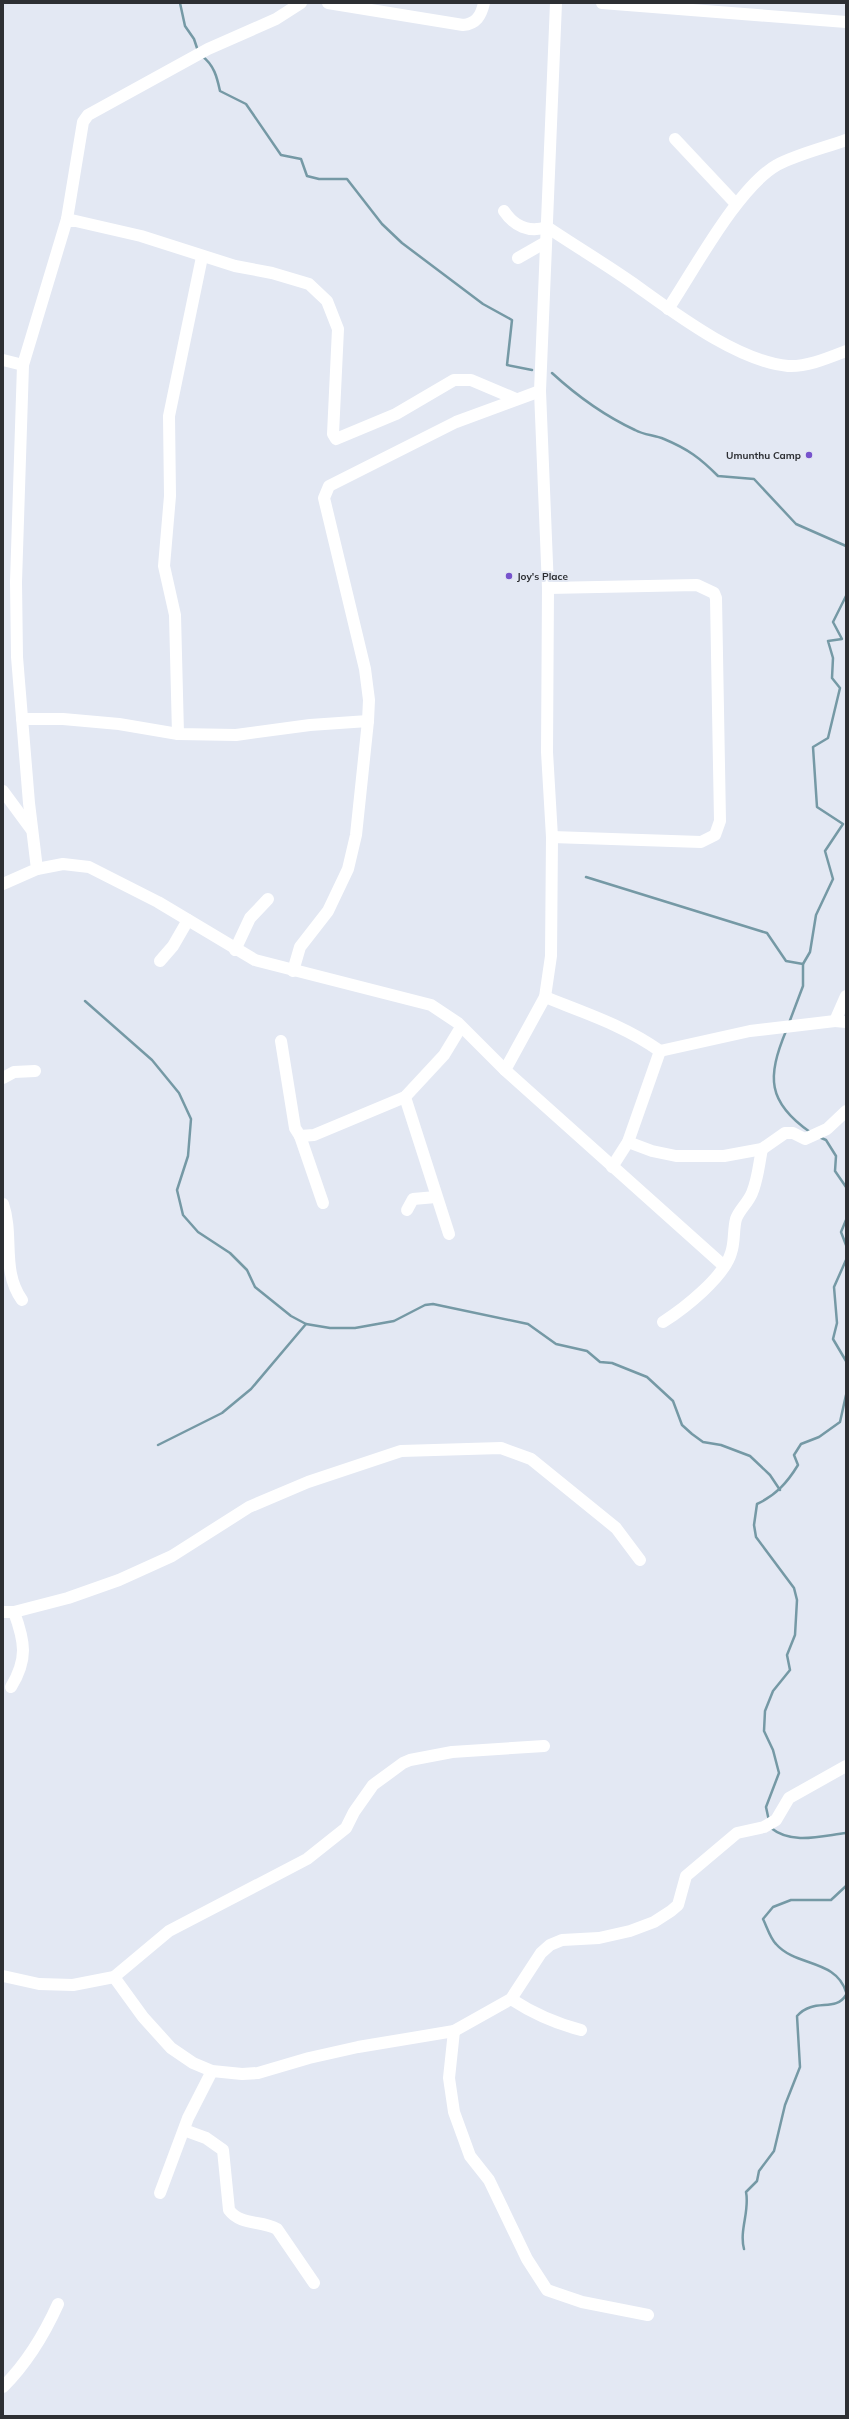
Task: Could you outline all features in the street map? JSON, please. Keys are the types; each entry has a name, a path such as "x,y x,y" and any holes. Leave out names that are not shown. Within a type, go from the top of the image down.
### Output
{"street":[{"path":"38,869 32,830 22,718 16,611 23,365 67,219 83,122 88,115 208,49 276,19 301,3"},
{"path":"328,3 462,25 476,20 482,12 484,3"},
{"path":"506,1070 545,997 551,956 552,837 547,752 548,588 540,391 556,3"},
{"path":"602,3 846,22"},
{"path":"675,139 736,204"},
{"path":"668,308 736,204 757,181 776,166 846,140"},
{"path":"504,211 509,219 525,228 533,230 547,228 668,308 737,350 768,362 797,365 817,362 846,351"},
{"path":"67,219 142,236 202,257 235,266 294,278 309,284 327,301 338,329 333,434 336,439 373,425 408,408 454,380 471,380 516,399"},
{"path":"518,258 546,242"},
{"path":"178,734 175,615 164,566 170,496 169,416 202,257"},
{"path":"3,360 23,365"},
{"path":"293,971 300,947 328,911 348,869 356,835 368,721 369,700 365,669 324,498 325,490 329,486 441,429 540,391"},
{"path":"548,588 697,585 714,593 716,598 720,813 719,828 716,835 701,842 552,837"},
{"path":"22,718 63,719 119,724 178,734 236,736 310,725 368,721"},
{"path":"3,791 32,830"},
{"path":"3,884 38,869 63,864 89,867 158,902 235,950 255,960 293,971 431,1004 445,1012 462,1027 506,1070 612,1167 724,1266"},
{"path":"235,950 250,918 268,898"},
{"path":"160,961 173,946 188,920"},
{"path":"545,997 615,1024 640,1037 660,1051 750,1031 840,1022 846,996"},
{"path":"300,1136 314,1135 405,1098 444,1055 462,1027"},
{"path":"281,1041 295,1128 300,1136 323,1203"},
{"path":"612,1167 628,1142 660,1051"},
{"path":"3,1078 14,1072 35,1072"},
{"path":"405,1098 449,1234"},
{"path":"628,1142 660,1153 690,1157 724,1156 762,1149 784,1133 793,1133 805,1139 828,1128 846,1110"},
{"path":"664,1322 678,1312 708,1285 724,1266 734,1244 736,1219 747,1203 755,1184 762,1149"},
{"path":"407,1210 413,1200 436,1197"},
{"path":"3,1204 9,1268 16,1292 22,1300"},
{"path":"11,1687 20,1672 23,1661 20,1629 8,1612 68,1598 119,1580 172,1556 249,1506 308,1482 401,1451 501,1448 532,1459 616,1528 640,1560"},
{"path":"3,1976 39,1984 73,1985 114,1977 169,1931 307,1859 346,1828 354,1812 373,1785 402,1763 410,1760 452,1752 544,1746"},
{"path":"114,1977 143,2017 171,2048 193,2063 212,2071 242,2074 258,2073 309,2058 358,2047 454,2032 510,1999 541,1954 550,1945 562,1940 612,1936 654,1922 678,1906 684,1881 690,1872 737,1833 764,1827 776,1820 789,1798 846,1766"},
{"path":"510,1999 545,2019 581,2030"},
{"path":"454,2032 449,2078 454,2112 470,2156 489,2180 527,2258 547,2290 582,2302 648,2315"},
{"path":"160,2193 198,2094 212,2071"},
{"path":"184,2130 206,2138 223,2150 229,2210 233,2216 239,2220 277,2229 314,2283"},
{"path":"3,2387 24,2364 38,2344 58,2304"}],"waterway":[{"path":"180,3 185,26 194,39 198,51"},
{"path":"202,56 212,67 220,91 246,104 281,155 301,159 307,176 319,179 347,179 382,224 402,243 483,304 512,320 507,365 532,370"},
{"path":"552,373 602,412 638,432 664,439 680,446 699,459 718,476 754,479 796,524 846,546"},
{"path":"789,1023 803,986 803,964 810,952 816,915 833,879 825,851 843,824 817,807 813,747 828,738 840,688 832,678 833,658 828,641 842,639 833,622 846,596"},
{"path":"586,877 767,933 786,961 803,964"},
{"path":"85,1001 152,1060 179,1093 191,1119 188,1156 177,1190 183,1215 198,1232 230,1253 247,1270 255,1287 291,1316 306,1324 330,1328 355,1328 394,1321 425,1305 433,1304 528,1324 556,1344 587,1351 600,1362 612,1363 647,1377 673,1401 682,1425 692,1434 703,1442 721,1445 750,1456 770,1475 780,1490"},
{"path":"786,1031 776,1062 774,1075 775,1088 778,1099 785,1110 810,1132"},
{"path":"819,1137 826,1140 836,1156 835,1171 846,1187"},
{"path":"846,1220 841,1232 846,1245"},
{"path":"846,1260 834,1287 837,1323 833,1339 846,1361"},
{"path":"158,1445 222,1413 251,1389 306,1324"},
{"path":"769,1821 766,1807 779,1773 773,1750 764,1731 765,1711 773,1691 790,1670 787,1655 795,1635 797,1600 794,1588 756,1537 754,1525 757,1504 770,1497 790,1477 798,1465 794,1455 801,1444 819,1437 840,1422 846,1395"},
{"path":"771,1828 779,1833 797,1838 846,1833"},
{"path":"846,1886 831,1900 791,1900 773,1907 763,1919 770,1936 776,1944 794,1957 825,1968 834,1974 841,1981 846,1992"},
{"path":"744,2249 743,2235 747,2206 746,2192 757,2181 759,2171 774,2151 785,2105 800,2067 797,2016 810,2007 836,2003 846,1995"}],"place":[{"name":"Umunthu Camp","path":"809,455"},
{"name":"Joy's Place","path":"509,576"}]}
